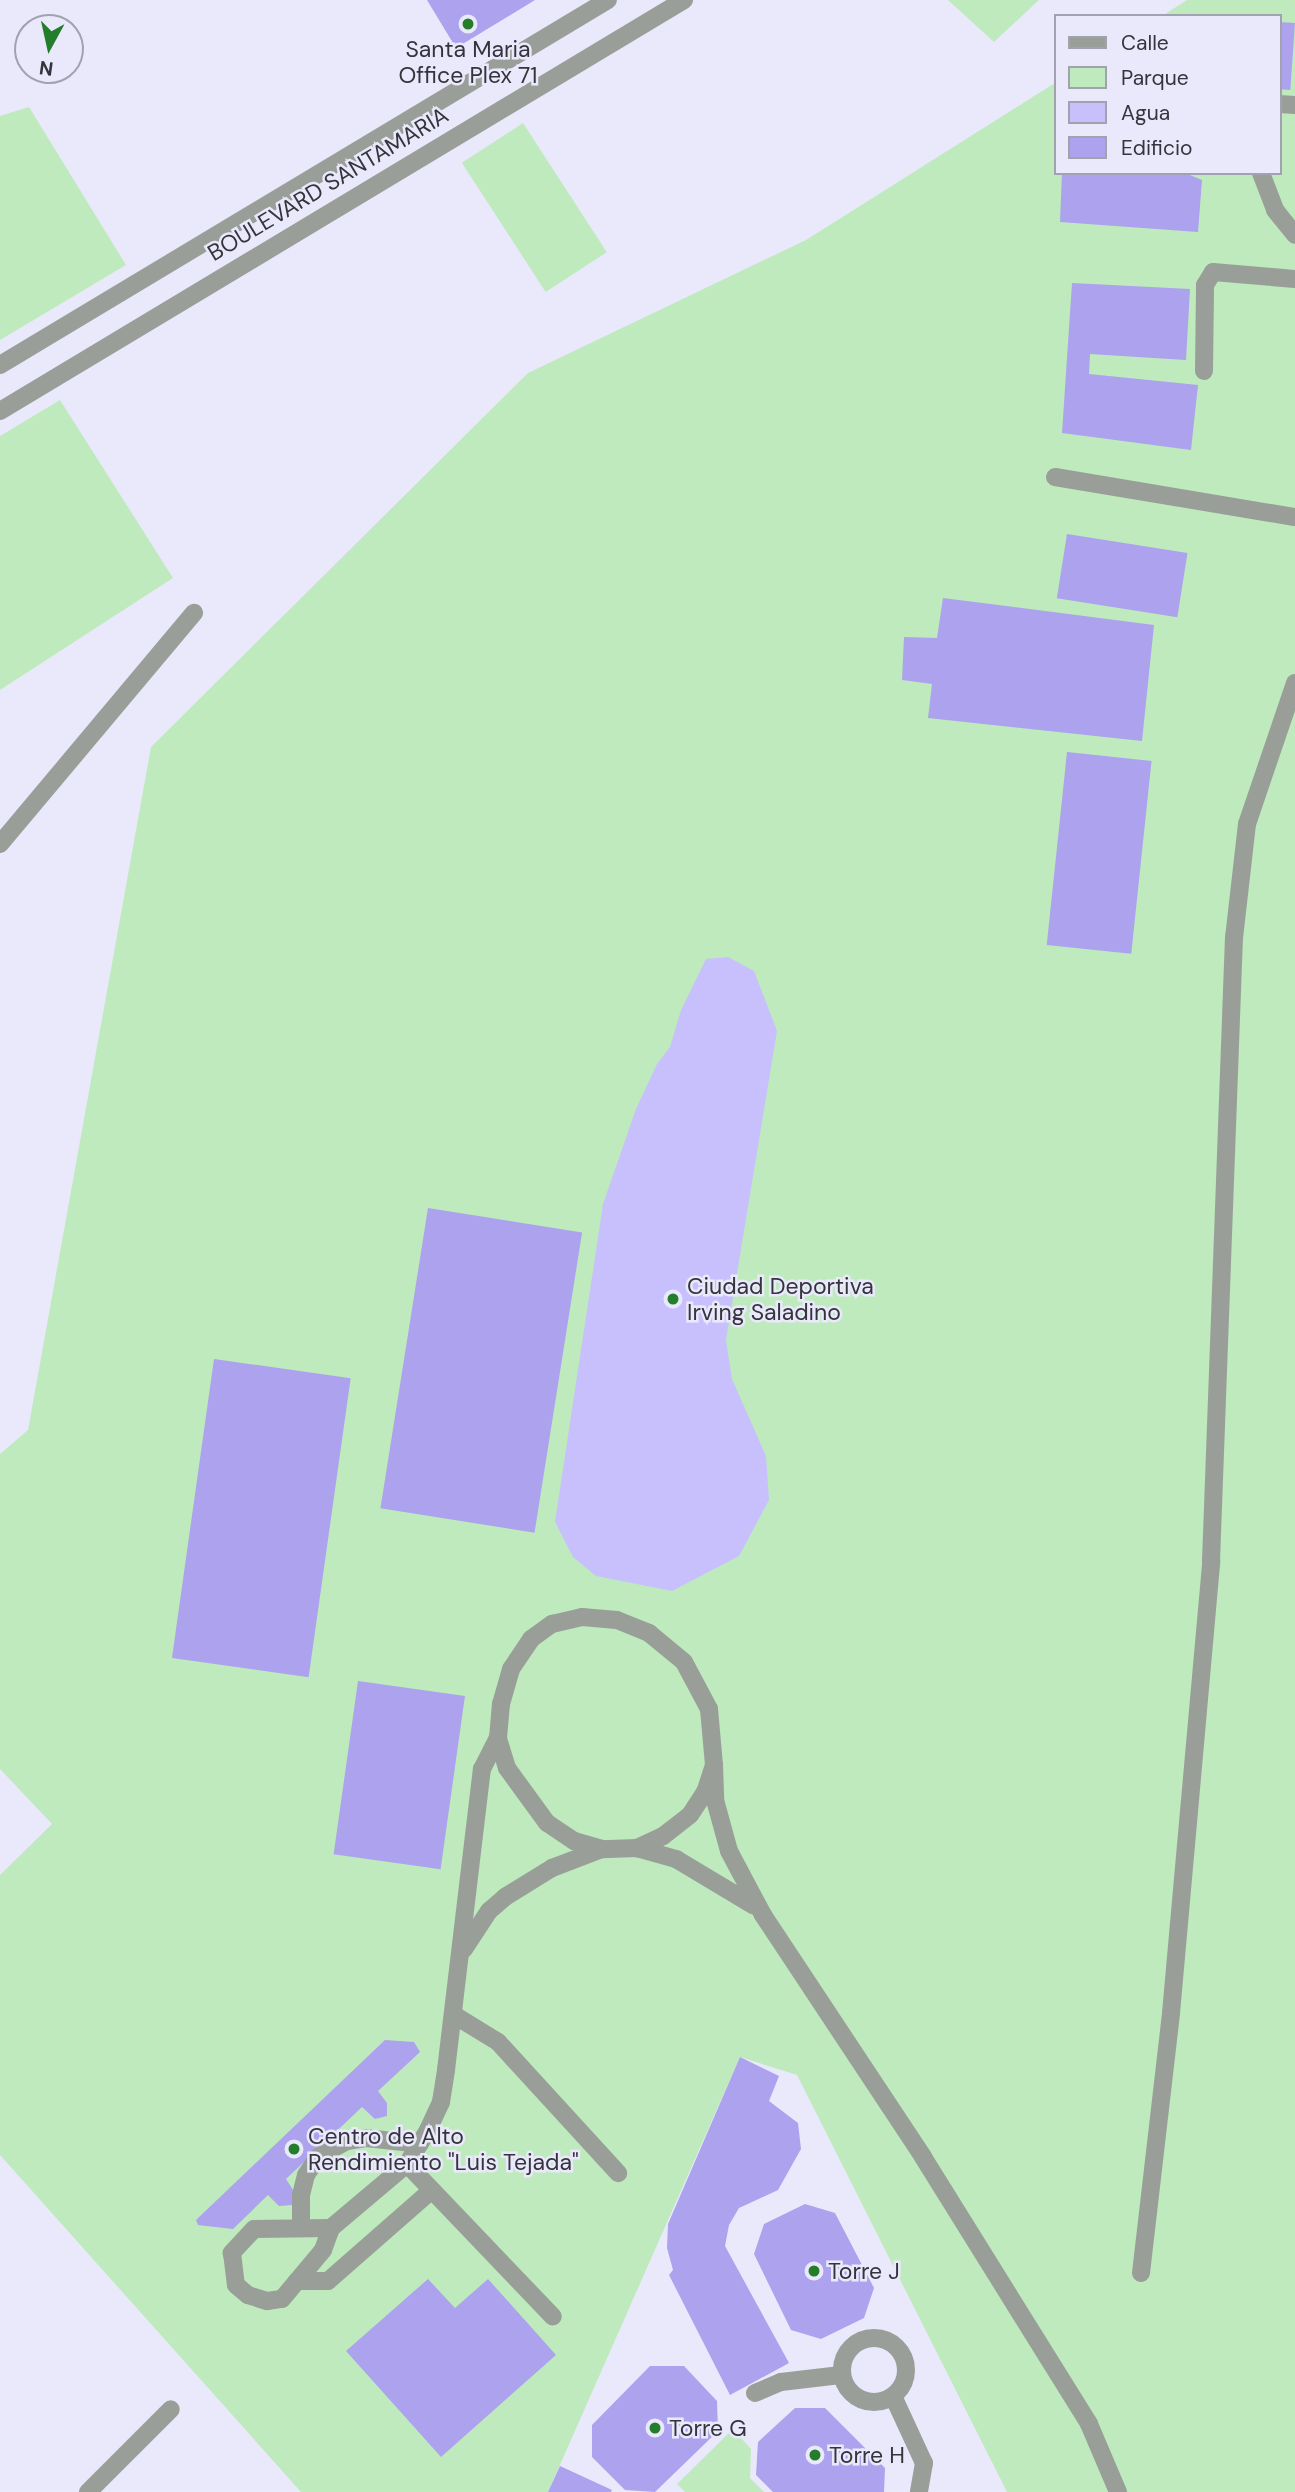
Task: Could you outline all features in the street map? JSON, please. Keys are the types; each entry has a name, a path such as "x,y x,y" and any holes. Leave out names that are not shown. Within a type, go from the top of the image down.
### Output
{"street":[{"name":"BOULEVARD SANTAMARIA","path":"0,365 608,0"},
{"name":"BOULEVARD SANTAMARIA","path":"0,411 684,0"},
{"path":"1262,175 1275,210 1295,235"},
{"path":"1204,371 1205,285 1213,272 1295,279"},
{"path":"1055,477 1295,517"},
{"path":"0,844 194,612"},
{"path":"1141,2273 1176,1964 1212,1561 1234,937 1247,824 1295,683"},
{"path":"763,1915 718,1881 676,1859 637,1848 602,1849 574,1841 547,1823 507,1768 498,1738 500,1704 512,1669 531,1639 552,1624 582,1617 617,1620 649,1633 684,1662 709,1709 715,1800 729,1851 763,1915 923,2157 1082,2413 1118,2492"},
{"path":"331,2228 254,2229 232,2253 236,2285 248,2295 267,2301 282,2299 323,2250 331,2228 407,2164 441,2102 464,1949 461,1927 482,1769 498,1738"},
{"path":"637,1848 690,1815 705,1793 714,1765"},
{"path":"464,1949 489,1911 505,1897 552,1868 602,1849"},
{"path":"454,2015 498,2042 618,2173"},
{"path":"301,2227 301,2195 306,2175 318,2157 347,2141 366,2138 419,2144"},
{"path":"407,2164 553,2317"},
{"path":"297,2281 328,2281 432,2190"},
{"path":"862,2339 884,2339 904,2358 903,2386 893,2396 881,2402 855,2397 841,2375 845,2354 862,2339"},
{"path":"755,2393 777,2378 841,2375"},
{"path":"893,2396 925,2463 919,2492"},
{"path":"88,2492 171,2409"}],"green space":[{"path":"948,0 1039,0 994,42"},
{"name":"Ciudad Deportiva Irving Saladino","path":"1187,0 1295,0 1295,2492 1007,2492 797,2075 740,2057 548,2492 301,2492 0,2155 0,1875 52,1824 0,1769 0,1454 28,1430 151,747 528,373 806,240 1054,84 1054,175 1281,175 1281,14 1165,14"},
{"path":"29,107 126,265 0,340 0,116"},
{"path":"523,123 607,252 546,292 462,163"},
{"path":"60,400 173,578 0,690 0,436"},
{"path":"733,2429 751,2449 750,2478 764,2492 685,2492 677,2484"}],"water":[{"path":"728,957 754,971 777,1031 726,1340 732,1379 766,1456 769,1500 739,1556 672,1591 596,1576 573,1557 555,1522 603,1204 636,1109 657,1064 670,1047 681,1010 706,959"}],"building":[{"name":"Santa Maria Office Plex 71","path":"427,0 535,0 456,48"},
{"path":"1281,22 1295,23 1290,90 1281,89"},
{"path":"1062,175 1190,175 1202,180 1198,232 1060,222"},
{"path":"1072,283 1190,289 1186,360 1090,354 1089,374 1198,385 1191,450 1062,433"},
{"path":"1067,534 1187,553 1177,617 1057,598"},
{"path":"943,598 1154,625 1142,741 928,718 932,684 902,680 904,637 937,638"},
{"path":"1067,752 1152,761 1131,954 1047,945"},
{"path":"428,1208 582,1232 535,1533 380,1508"},
{"path":"214,1359 351,1378 309,1677 172,1658"},
{"path":"358,1681 465,1696 441,1869 334,1854"},
{"name":"Centro de Alto Rendimiento \"Luis Tejada\"","path":"385,2040 414,2042 420,2052 378,2091 387,2103 387,2116 375,2119 362,2107 286,2179 295,2193 292,2205 279,2206 268,2195 233,2229 198,2225 196,2220"},
{"path":"740,2057 779,2076 769,2101 798,2123 801,2149 778,2190 739,2208 729,2225 725,2246 789,2363 730,2395 669,2275 673,2270 667,2248 668,2224"},
{"name":"Torre J","path":"805,2204 835,2213 874,2288 864,2318 821,2339 791,2330 754,2254 764,2224"},
{"path":"428,2279 455,2308 488,2279 556,2355 441,2457 346,2351"},
{"name":"Torre G","path":"650,2366 684,2366 717,2401 718,2431 655,2492 625,2490 592,2457 592,2425"},
{"name":"Torre H","path":"795,2408 825,2408 885,2468 884,2492 773,2492 756,2475 758,2442"},
{"path":"560,2466 612,2490 548,2492"}],"place":[{"name":"Santa Maria Office Plex 71","path":"468,24"},
{"name":"Ciudad Deportiva Irving Saladino","path":"673,1299"},
{"name":"Centro de Alto Rendimiento \"Luis Tejada\"","path":"294,2149"},
{"name":"Torre J","path":"814,2271"},
{"name":"Torre G","path":"655,2428"},
{"name":"Torre H","path":"815,2455"}]}
